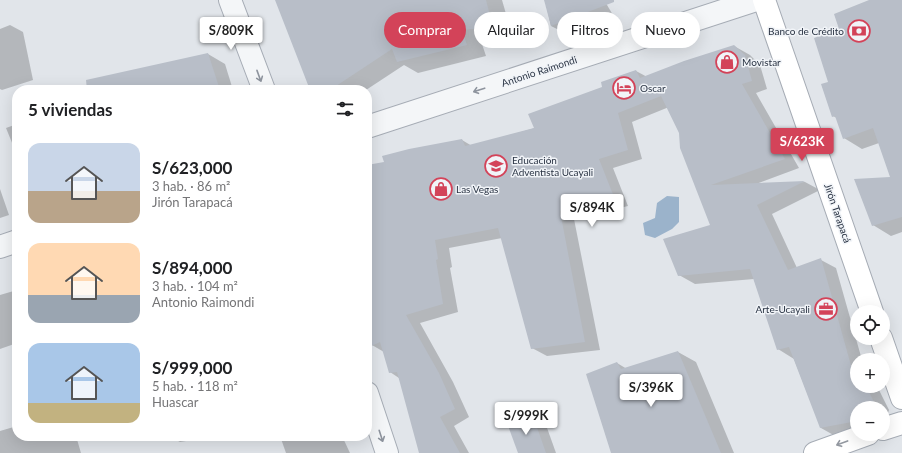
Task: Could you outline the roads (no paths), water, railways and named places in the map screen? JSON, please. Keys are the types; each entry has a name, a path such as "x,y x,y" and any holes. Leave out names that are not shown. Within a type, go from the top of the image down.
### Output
{"street":[{"path":"230,0 262,85"},
{"name":"Antonio Raimondi","path":"372,125 756,0"},
{"name":"Jirón Tarapacá","path":"764,0 870,305"},
{"path":"0,247 12,243"},
{"path":"883,345 902,398"},
{"path":"372,408 387,453"},
{"path":"890,427 902,423"},
{"path":"816,453 850,441"}],"water":[{"path":"667,196 679,197 679,222 672,229 655,238 645,235 643,223 655,218 657,203"}],"place":[{"name":"Banco de Crédito","path":"859,31"},
{"name":"Movistar","path":"727,62"},
{"name":"Oscar","path":"624,88"},
{"name":"Educación Adventista Ucayali","path":"496,166"},
{"name":"Las Vegas","path":"441,189"},
{"name":"Arte-Ucayali","path":"826,309"}]}
